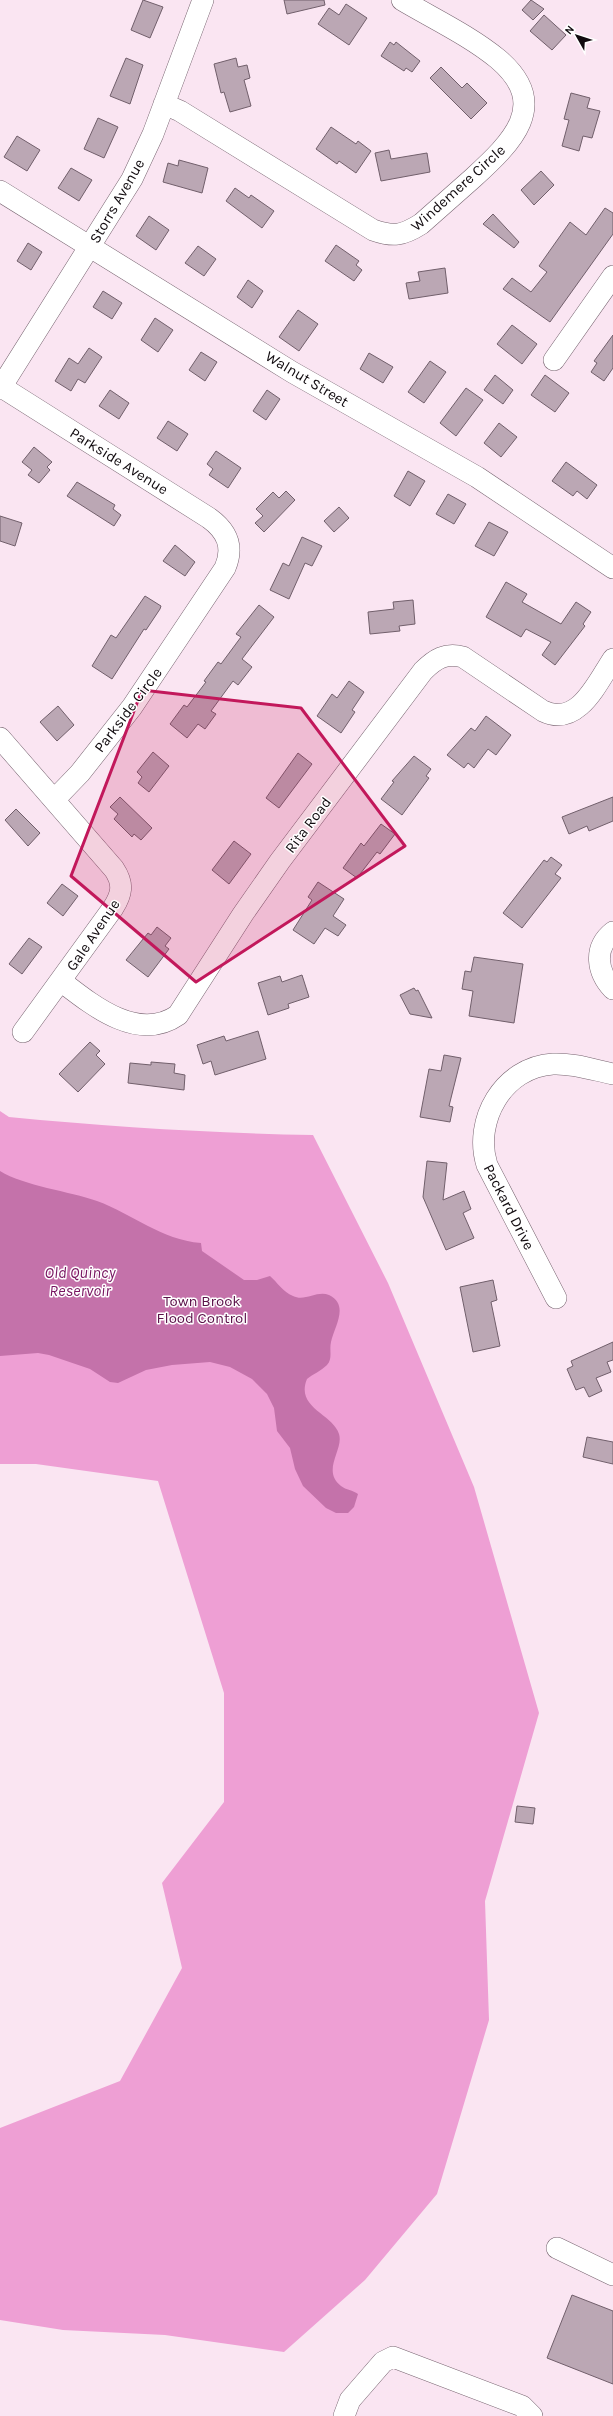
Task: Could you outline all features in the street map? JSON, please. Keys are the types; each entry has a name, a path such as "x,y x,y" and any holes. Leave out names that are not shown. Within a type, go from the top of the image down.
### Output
{"street":[{"name":"Storrs Avenue","path":"0,387 132,179 164,104 203,0"},
{"name":"Windemere Circle","path":"164,104 180,111 373,230 390,235 406,234 421,224 501,152 515,136 520,124 524,98 518,82 498,60 402,0"},
{"name":"Walnut Street","path":"0,191 292,372 483,481 613,568"},
{"path":"554,360 613,276"},
{"name":"Parkside Avenue","path":"0,387 210,518 222,529 229,544"},
{"name":"Parkside Circle","path":"55,799 80,773 145,689 225,568 230,552 229,544"},
{"name":"Rita Road","path":"62,981 94,1006 124,1020 144,1024 163,1023 178,1015 243,914 280,861 423,671 436,660 449,655 463,656 543,711 555,716 569,714 576,710 587,698 613,659"},
{"path":"0,738 55,799"},
{"name":"Gale Avenue","path":"23,1032 62,981 114,908 121,893 122,885 114,870 55,799"},
{"path":"613,932 605,941 599,960 602,974 613,989"},
{"name":"Packard Drive","path":"556,1298 487,1165 482,1144 485,1121 494,1102 507,1086 533,1069 552,1064 562,1064 612,1070"},
{"path":"557,2248 613,2275"},
{"path":"344,2416 350,2400 383,2362 393,2357 522,2406 532,2416"}],"highlighted area":[{"path":"142,690 301,708 405,846 196,982 71,876"}],"green space":[{"name":"Town Brook Flood Control","path":"0,1111 9,1117 85,1124 199,1131 313,1135 388,1283 474,1487 539,1713 485,1901 489,2020 437,2194 365,2280 284,2352 165,2335 63,2330 0,2320 0,2128 120,2081 182,1968 162,1883 224,1802 224,1693 158,1481 36,1464 0,1464"}],"water":[{"name":"Old Quincy Reservoir","path":"0,1171 21,1181 86,1197 110,1206 160,1232 187,1241 201,1243 202,1251 244,1280 257,1280 270,1276 283,1289 293,1296 302,1298 324,1294 335,1299 339,1304 340,1310 330,1345 330,1360 325,1367 307,1379 305,1389 306,1397 310,1404 330,1421 339,1434 339,1447 334,1460 333,1473 335,1480 341,1486 358,1494 354,1507 348,1513 336,1513 326,1508 303,1486 295,1469 290,1448 277,1431 274,1408 267,1394 252,1379 230,1367 210,1362 172,1365 146,1370 118,1383 110,1382 90,1369 49,1355 38,1353 0,1356"}],"building":[{"path":"143,0 163,7 150,38 131,30"},
{"path":"284,0 324,0 325,5 287,14"},
{"path":"531,0 544,9 533,20 522,10"},
{"path":"346,4 367,18 349,45 318,24 329,8 339,15"},
{"path":"544,15 566,35 552,50 530,31"},
{"path":"390,42 394,45 396,42 420,61 412,72 406,68 404,71 381,56"},
{"path":"126,58 143,65 130,104 110,96"},
{"path":"236,58 238,67 247,65 250,78 244,80 251,106 230,112 224,92 221,93 214,64"},
{"path":"441,67 462,88 467,83 487,103 471,119 430,78"},
{"path":"571,93 590,98 587,108 600,111 592,138 583,136 579,151 562,146 569,120 564,119"},
{"path":"98,118 118,127 104,158 84,149"},
{"path":"331,127 356,144 358,141 371,151 356,173 339,161 337,164 316,149"},
{"path":"17,136 40,150 27,171 4,157"},
{"path":"389,150 391,159 427,153 430,172 381,181 375,153"},
{"path":"179,160 208,168 202,193 163,182 168,163 178,166"},
{"path":"71,168 92,180 79,201 58,188"},
{"path":"541,171 554,185 534,205 521,190"},
{"path":"235,188 249,198 251,195 274,211 262,228 226,201"},
{"path":"605,208 613,213 613,234 550,322 503,289 512,278 531,292 547,272 539,266 570,222 586,235"},
{"path":"493,214 519,242 514,248 483,224"},
{"path":"149,216 169,230 156,250 136,236"},
{"path":"28,243 42,252 31,270 17,261"},
{"path":"336,245 359,261 356,265 362,270 354,281 325,261"},
{"path":"198,246 216,259 204,276 185,263"},
{"path":"445,268 448,293 409,299 406,283 420,281 418,272"},
{"path":"248,280 263,291 252,308 237,297"},
{"path":"103,291 122,303 112,319 93,307"},
{"path":"298,310 318,324 299,351 279,337"},
{"path":"155,318 173,330 158,352 141,340"},
{"path":"512,325 537,344 522,364 497,344"},
{"path":"613,335 613,368 604,381 591,372 597,363 594,361"},
{"path":"89,348 102,357 85,383 78,379 71,391 55,381 69,358 78,364"},
{"path":"201,352 217,362 205,381 189,370"},
{"path":"369,353 393,367 383,383 360,369"},
{"path":"430,361 446,372 424,403 408,392"},
{"path":"495,375 513,390 503,404 484,390"},
{"path":"545,375 569,393 555,412 531,395"},
{"path":"466,388 483,400 456,436 440,423"},
{"path":"110,390 129,403 119,419 99,406"},
{"path":"267,390 280,399 266,420 253,411"},
{"path":"168,421 188,434 177,451 157,438"},
{"path":"499,423 517,437 501,457 484,443"},
{"path":"34,447 52,462 47,467 50,470 39,483 28,475 32,470 22,462"},
{"path":"216,451 241,468 228,488 209,475 213,469 207,464"},
{"path":"566,462 597,485 587,499 577,491 573,496 552,481"},
{"path":"408,471 425,481 410,506 394,496"},
{"path":"77,482 115,505 113,509 121,515 114,526 67,496"},
{"path":"286,491 295,500 264,532 255,523 263,516 256,509 273,492 279,498"},
{"path":"448,494 466,504 454,524 436,514"},
{"path":"339,507 349,518 334,532 324,521"},
{"path":"0,516 22,523 15,546 0,541"},
{"path":"489,522 508,532 494,556 475,546"},
{"path":"302,537 322,546 312,566 305,563 289,599 270,590 283,563 289,566"},
{"path":"175,545 195,562 185,576 163,561"},
{"path":"506,582 527,594 522,602 561,624 576,602 591,612 583,624 585,626 555,665 542,655 551,642 526,629 521,637 486,617"},
{"path":"145,596 161,606 160,609 146,630 144,629 112,679 92,666 111,635 116,638"},
{"path":"413,600 415,624 399,626 400,631 370,634 368,612 394,609 393,602"},
{"path":"259,605 274,617 242,659 252,667 238,685 233,681 211,711 216,714 205,729 198,724 187,738 170,724 184,705 187,707 206,682 204,681 218,662 221,664 241,637 236,634"},
{"path":"349,681 364,692 352,710 355,712 341,733 317,716 332,694 337,698"},
{"path":"58,706 74,725 57,741 40,722"},
{"path":"486,716 511,735 496,755 488,749 474,768 468,763 464,768 447,755 471,728 475,731"},
{"path":"153,752 169,766 149,792 138,783 142,777 137,772"},
{"path":"298,753 312,764 279,808 266,798"},
{"path":"414,756 431,769 426,776 429,778 402,815 381,799 394,782 392,781"},
{"path":"120,797 152,828 141,840 134,834 132,837 114,819 118,814 110,807"},
{"path":"613,797 613,821 589,831 587,826 569,834 562,817"},
{"path":"16,809 40,833 28,846 5,820"},
{"path":"381,824 395,834 380,854 377,852 357,878 343,868 361,843 364,846"},
{"path":"234,841 251,854 229,884 212,870"},
{"path":"551,857 562,865 555,874 561,878 522,928 503,913 544,860 547,862"},
{"path":"318,882 344,899 333,916 346,925 338,936 325,928 314,944 293,930 312,900 308,897"},
{"path":"62,884 78,896 63,916 47,903"},
{"path":"157,927 171,938 165,946 169,949 148,977 126,960 148,933 151,935"},
{"path":"29,938 42,947 22,974 9,964"},
{"path":"474,957 523,964 514,1023 469,1016 473,991 462,989 465,971 471,972"},
{"path":"302,975 309,997 288,1004 289,1008 268,1015 258,983 280,976 282,982"},
{"path":"414,988 416,991 418,990 432,1018 410,1014 400,995"},
{"path":"258,1031 266,1059 215,1075 211,1061 203,1064 197,1045 224,1036 226,1041"},
{"path":"90,1042 100,1051 96,1055 105,1064 78,1092 59,1074"},
{"path":"444,1055 461,1058 449,1106 453,1107 450,1122 420,1117 429,1069 441,1071"},
{"path":"151,1062 175,1064 174,1073 185,1075 184,1090 128,1083 130,1063 151,1065"},
{"path":"427,1161 447,1163 443,1200 464,1191 471,1209 463,1213 474,1238 446,1250 423,1197"},
{"path":"493,1280 497,1300 491,1302 500,1346 473,1352 460,1287"},
{"path":"613,1342 613,1360 607,1362 611,1372 596,1378 602,1391 589,1397 584,1387 576,1390 567,1369 573,1366 571,1361"},
{"path":"587,1437 613,1442 613,1464 583,1457"},
{"path":"517,1806 535,1808 533,1824 515,1822"},
{"path":"572,2295 613,2311 613,2384 547,2358"}]}
